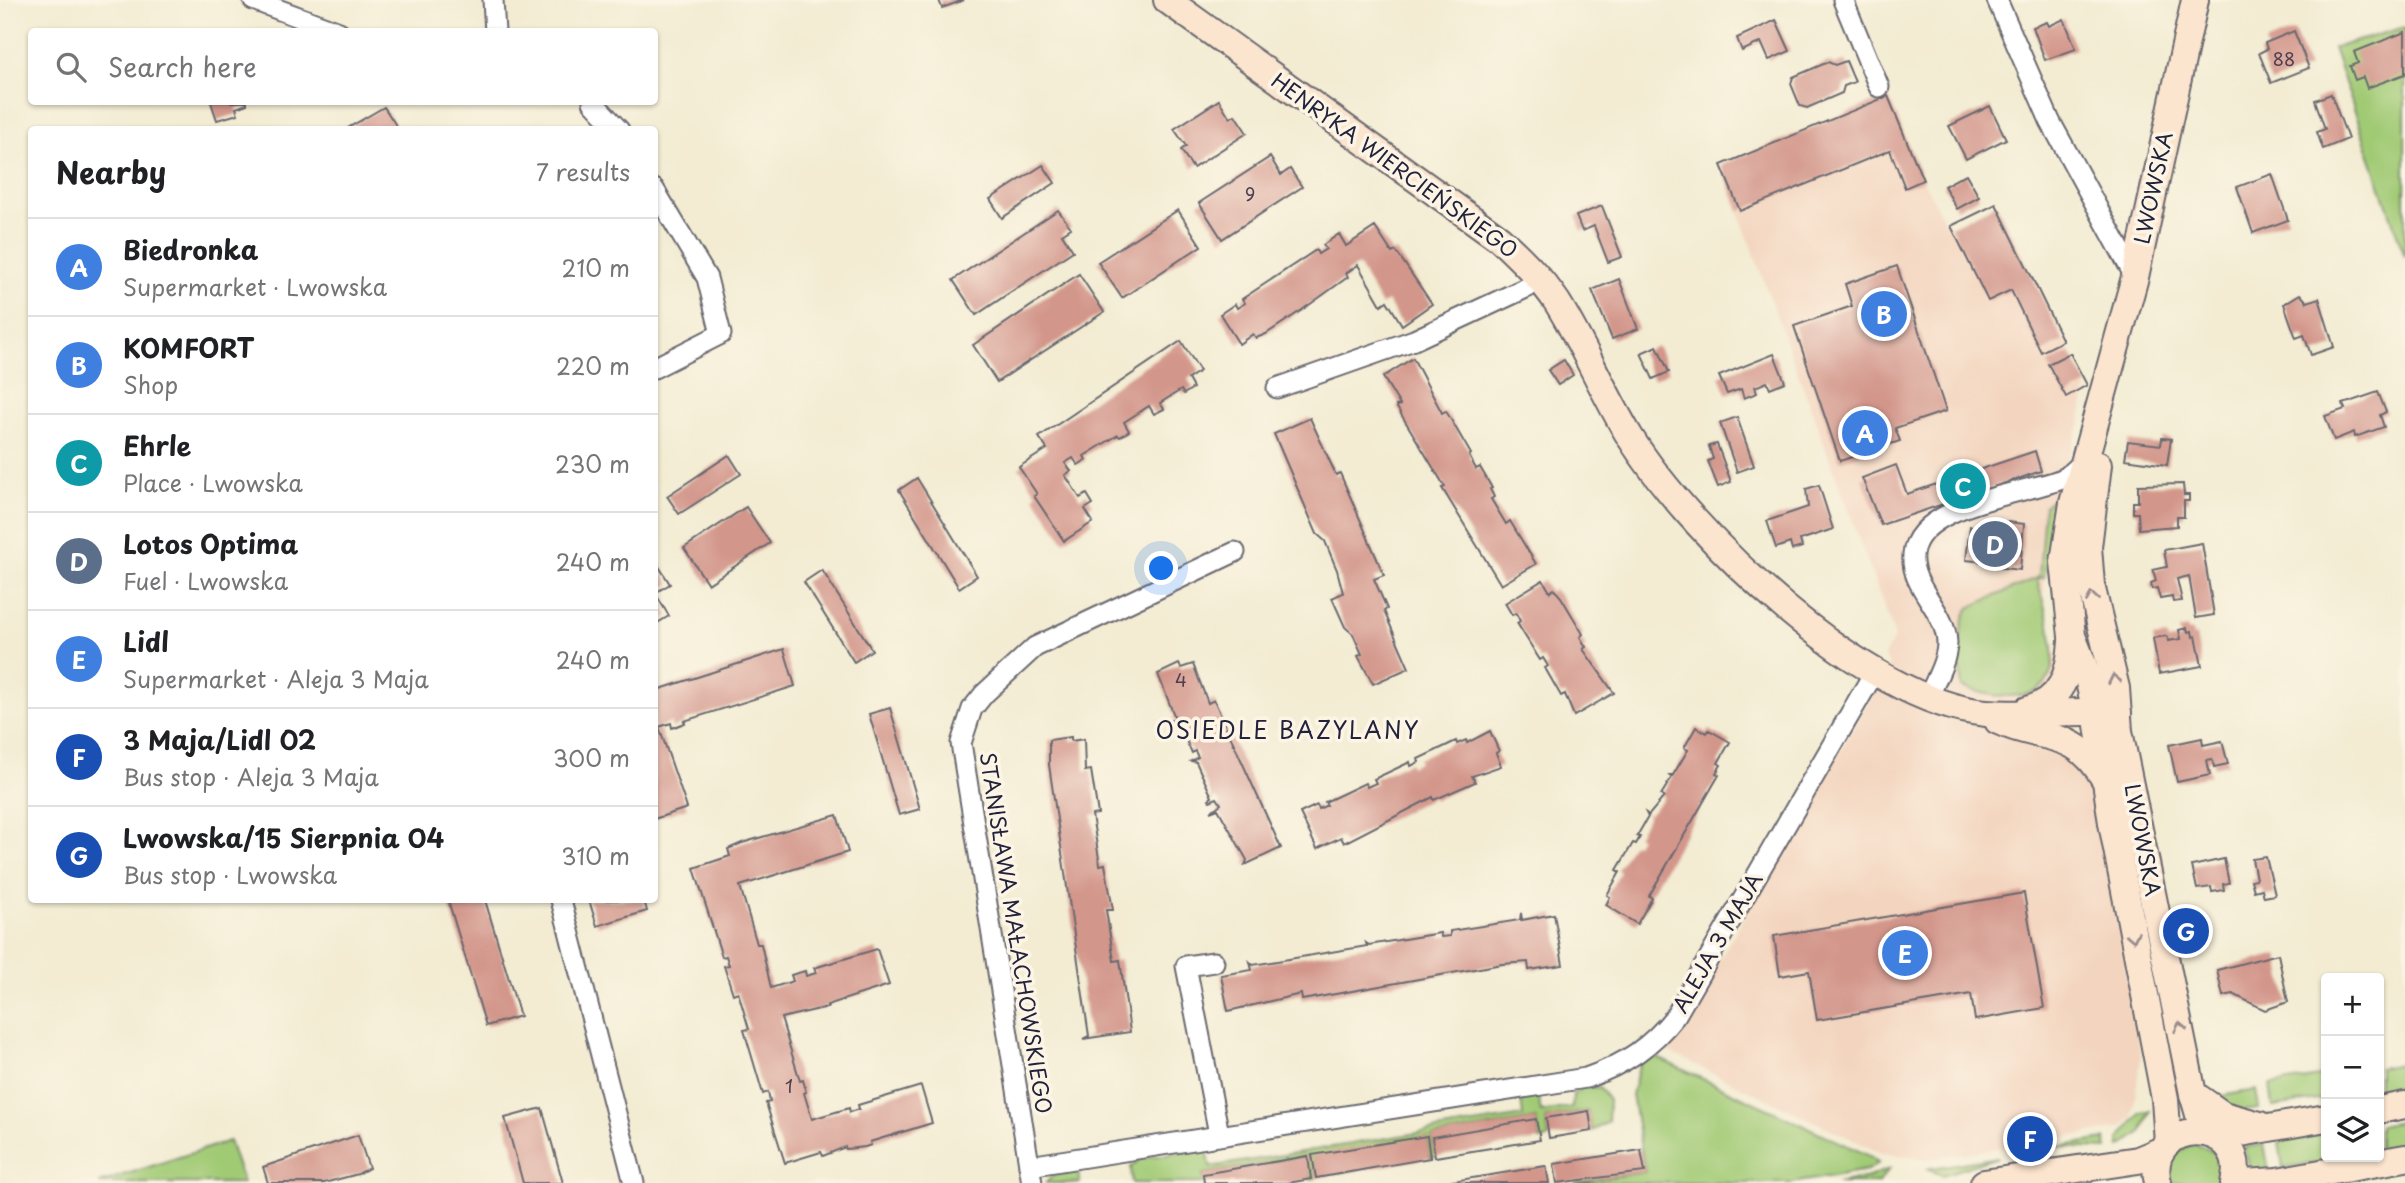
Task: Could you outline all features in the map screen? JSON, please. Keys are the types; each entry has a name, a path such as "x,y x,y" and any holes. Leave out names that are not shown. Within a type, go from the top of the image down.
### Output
{"street":[{"path":"254,0 328,28"},
{"path":"493,0 495,28"},
{"name":"HENRYKA WIERCIEŃSKIEGO","path":"1167,0 1500,239 1538,276 1562,312 1613,410 1662,479 1761,588 1806,625 1874,671 1928,698 1984,713 2002,723 2074,743 2084,751 2107,784"},
{"path":"1843,0 1879,87"},
{"path":"1997,0 2050,121 2135,277"},
{"name":"LWOWSKA","path":"2018,712 2046,702 2067,679 2072,636 2064,562 2069,488 2087,458 2135,277 2195,0"},
{"path":"596,105 615,126"},
{"path":"658,196 707,278 721,334 658,366"},
{"path":"1277,388 1414,340 1528,287 1538,276"},
{"name":"LWOWSKA","path":"2088,547 2109,374"},
{"path":"1928,698 1947,643 1937,612 1913,571 1916,539 1928,525 1946,515 2069,488"},
{"name":"LWOWSKA","path":"2069,488 2088,547 2094,606 2109,656 2107,784 2112,823 2165,1099 2165,1147 2156,1171 2158,1183"},
{"name":"STANISŁAWA MAŁACHOWSKIEGO","path":"1031,1174 961,743 972,709 984,694 1035,647 1236,552"},
{"name":"LWOWSKA","path":"2072,636 2108,722 2193,1094 2211,1135 2232,1154 2236,1164 2234,1183"},
{"name":"ALEJA 3 MAJA","path":"1031,1174 1219,1134 1586,1077 1634,1056 1663,1031 1682,1007 1874,671"},
{"name":"HENRYKA WIERCIEŃSKIEGO","path":"1984,713 2018,712 2108,722"},
{"name":"HENRYKA WIERCIEŃSKIEGO","path":"2050,735 2108,722"},
{"path":"562,903 634,1183"},
{"path":"1214,962 1186,967 1219,1134"},
{"path":"2193,1094 2223,1115 2269,1128"},
{"path":"2116,1161 2131,1153 2152,1129 2165,1099"},
{"path":"2384,1109 2405,1105"},
{"path":"1984,1183 2116,1161 2138,1160 2165,1147 2182,1134 2211,1135 2321,1119"},
{"path":"2244,1183 2276,1182 2405,1158"}],"shaded area":[{"path":"1888,96 1923,180 1945,223 1951,226 1996,204 2087,385 2080,426 2052,499 2055,518 2044,578 2045,612 2102,834 2141,1057 2132,1118 2121,1128 1930,1159 1881,1153 1660,1048 1680,1026 1695,1002 1889,665 1884,656 1895,636 1721,165"}],"green space":[{"path":"2405,27 2405,257 2333,48"},
{"path":"2052,499 2055,518 2044,578 2039,578 2044,506"},
{"path":"2037,578 2053,646 2053,663 2049,678 2039,689 2014,696 1992,695 1962,687 1961,634 1970,607"},
{"path":"1651,1055 1870,1156 1879,1163 1867,1170 1792,1183 1574,1183 1645,1172 1632,1095 1640,1062"},
{"path":"2405,1063 2405,1086 2384,1089 2384,1067"},
{"path":"2321,1077 2321,1100 2273,1107 2270,1085"},
{"path":"1586,1086 1599,1088 1609,1099 1608,1122 1592,1131 1588,1111 1546,1118 1549,1138 1540,1140 1536,1119 1432,1137 1435,1157 1430,1158 1427,1137 1313,1156 1316,1178 1311,1179 1307,1156 1203,1174 1204,1183 1132,1183 1131,1167 1141,1158 1207,1149 1210,1167 1523,1116 1521,1099 1538,1096 1541,1112 1572,1107 1573,1094"},
{"path":"2256,1090 2259,1109 2242,1111 2215,1097"},
{"path":"2150,1111 2141,1133 2120,1147 2119,1139 2141,1112"},
{"path":"2405,1121 2405,1146 2384,1149 2384,1125"},
{"path":"2321,1135 2321,1161 2283,1168 2279,1142"},
{"path":"2105,1139 2107,1149 2058,1147"},
{"path":"229,1141 243,1183 99,1183"},
{"path":"2194,1144 2208,1149 2218,1157 2223,1168 2221,1183 2172,1183 2169,1170 2173,1158 2187,1146"},
{"path":"2264,1144 2269,1171 2249,1175 2248,1160 2243,1148"},
{"path":"1998,1157 1943,1175 1926,1169"},
{"path":"1889,1169 1878,1183 1837,1183 1869,1177"},
{"path":"1078,1170 1080,1183 1046,1183 1053,1175"}],"building":[{"path":"939,0 964,0 942,8"},
{"path":"2064,19 2076,49 2045,60 2033,27 2047,22 2049,26"},
{"path":"1776,20 1790,51 1769,60 1761,42 1742,51 1737,38"},
{"path":"2294,31 2309,68 2271,83 2259,53 2267,49 2265,43"},
{"path":"2405,32 2405,74 2367,88 2363,77 2355,80 2350,66 2358,63 2354,52"},
{"path":"1846,61 1855,82 1844,86 1842,93 1807,108 1800,106 1791,84 1793,77 1828,62 1835,65"},
{"path":"2331,94 2348,139 2323,149 2317,132 2325,129 2315,100"},
{"path":"1888,96 1923,180 1905,188 1890,150 1740,211 1721,165"},
{"path":"1219,100 1230,118 1235,115 1247,133 1193,168 1181,150 1186,146 1174,129"},
{"path":"212,105 244,105 236,108 238,114 217,120"},
{"path":"1990,106 2006,139 1966,159 1949,126"},
{"path":"384,107 396,126 351,126"},
{"path":"1270,157 1281,175 1290,169 1302,187 1222,239 1199,203"},
{"path":"1043,165 1055,183 1002,218 990,199"},
{"path":"1966,174 1979,197 1957,209 1944,186"},
{"path":"2272,174 2288,220 2253,233 2237,187"},
{"path":"1996,204 2063,341 2041,352 2011,290 1988,301 1951,226"},
{"path":"1602,206 1622,257 1608,262 1594,226 1582,231 1576,216"},
{"path":"1058,210 1071,228 1062,234 1073,251 976,315 953,280"},
{"path":"1178,210 1201,246 1122,298 1098,262"},
{"path":"1375,227 1392,253 1396,251 1432,304 1402,325 1387,301 1381,305 1358,265 1346,273 1348,277 1266,334 1256,338 1253,334 1239,344 1220,314 1235,304 1237,308 1245,303 1242,299 1316,250 1318,254 1326,249 1323,245 1339,234 1346,246"},
{"path":"1897,266 1946,411 1895,428 1900,441 1840,461 1794,326 1852,306 1845,284"},
{"path":"1079,274 1104,312 997,382 973,345"},
{"path":"1619,279 1638,329 1612,339 1592,290"},
{"path":"2300,294 2307,302 2319,298 2334,347 2311,355 2304,335 2296,338 2284,304"},
{"path":"1181,341 1200,371 1188,379 1193,388 1184,394 1181,390 1160,403 1164,409 1154,414 1149,406 1124,422 1129,431 1084,456 1086,460 1078,465 1073,458 1065,463 1071,471 1065,475 1080,498 1087,494 1093,504 1085,509 1093,522 1064,541 1034,496 1037,494 1019,467 1047,449 1039,437"},
{"path":"1657,346 1669,372 1653,379 1641,353"},
{"path":"2070,353 2087,385 2066,397 2048,364"},
{"path":"1774,354 1785,382 1770,388 1767,382 1755,387 1757,393 1744,398 1741,389 1727,394 1719,376"},
{"path":"1413,358 1442,413 1446,411 1471,454 1469,456 1476,469 1480,467 1492,488 1490,489 1494,497 1491,499 1506,524 1510,521 1536,564 1501,585 1442,488 1445,487 1396,406 1400,405 1383,377"},
{"path":"1564,360 1573,375 1558,385 1548,370"},
{"path":"2378,392 2386,412 2380,415 2384,427 2355,437 2354,432 2334,440 2325,416 2345,409 2343,404"},
{"path":"1737,417 1754,466 1737,472 1720,423"},
{"path":"1310,418 1336,475 1340,473 1384,575 1374,579 1387,609 1384,611 1409,668 1373,684 1358,656 1362,654 1353,634 1345,627 1332,598 1343,593 1337,570 1325,541 1317,534 1274,434"},
{"path":"2162,438 2171,439 2167,465 2125,459 2128,441 2161,445"},
{"path":"1717,444 1731,482 1718,487 1708,461 1713,459 1709,446"},
{"path":"2035,451 2041,471 1881,525 1862,478 1896,465 1907,494"},
{"path":"729,455 741,474 679,514 667,496"},
{"path":"917,478 977,576 959,588 899,490"},
{"path":"2183,484 2184,495 2189,495 2189,501 2184,501 2184,517 2177,517 2177,526 2139,529 2138,513 2133,513 2133,502 2138,502 2138,485"},
{"path":"1819,485 1833,529 1800,540 1802,547 1792,550 1790,543 1776,548 1767,521 1808,507 1806,489"},
{"path":"746,507 770,543 708,584 684,548"},
{"path":"1998,521 2024,524 2020,570 1995,567 1995,563 1966,560 1970,526 1997,529"},
{"path":"2202,543 2214,615 2196,618 2189,576 2177,579 2182,601 2173,602 2172,597 2160,599 2157,588 2152,589 2151,583 2156,581 2153,570 2167,567 2164,550"},
{"path":"658,565 670,584 658,591"},
{"path":"822,570 872,650 854,662 804,582"},
{"path":"1543,580 1550,592 1554,589 1561,597 1583,634 1580,637 1586,647 1583,649 1614,693 1574,716 1565,694 1561,696 1545,668 1548,666 1543,658 1540,660 1517,623 1520,621 1516,613 1512,615 1505,603"},
{"path":"658,598 669,616 658,623"},
{"path":"2187,628 2188,632 2192,631 2193,637 2196,636 2202,666 2159,674 2153,638 2167,636 2168,641 2181,639 2179,630"},
{"path":"784,649 795,686 684,721 685,723 672,728 671,723 659,727 687,808 658,818 658,690"},
{"path":"1179,664 1181,668 1193,664 1208,703 1214,700 1281,848 1245,865 1247,860 1218,809 1210,812 1221,804 1217,798 1210,801 1209,799 1212,797 1196,762 1191,761 1198,757 1195,751 1192,753 1176,720 1167,722 1175,718 1158,674"},
{"path":"890,708 920,809 899,815 869,714"},
{"path":"1696,727 1707,733 1709,730 1730,742 1718,763 1721,765 1716,773 1719,775 1649,896 1652,898 1637,924 1606,905 1610,897 1607,895 1620,872 1617,870 1633,843 1636,844 1640,837 1637,836 1648,817 1646,813 1649,815 1664,797 1661,795 1672,777 1668,775 1673,775 1688,750 1684,748"},
{"path":"1490,731 1499,751 1496,753 1501,766 1472,776 1475,782 1434,800 1433,797 1344,843 1341,837 1317,849 1300,813 1317,805 1319,809 1327,805 1325,802 1365,783 1367,787 1376,783 1374,779 1410,762 1411,766 1419,762 1418,759 1456,741 1457,744 1466,740 1467,743"},
{"path":"1071,737 1071,741 1084,739 1085,771 1091,770 1098,814 1092,815 1100,865 1105,864 1113,910 1106,910 1114,961 1120,960 1130,1032 1083,1039 1089,1036 1049,765 1049,740"},
{"path":"2202,738 2203,745 2222,741 2228,764 2214,767 2212,759 2207,760 2210,775 2177,782 2169,745"},
{"path":"837,815 848,852 740,886 757,944 761,944 771,988 793,981 791,975 805,971 806,976 816,973 814,968 877,949 889,985 827,1005 828,1007 781,1018 800,1081 803,1080 812,1119 849,1108 850,1112 859,1109 858,1105 921,1086 932,1123 870,1142 871,1145 865,1147 845,1147 823,1156 821,1152 785,1163 766,1103 770,1102 768,1092 763,1094 744,1030 749,1029 738,992 733,994 724,966 729,965 726,956 722,957 694,868 730,856 728,849 742,843"},
{"path":"2266,857 2275,895 2264,897 2262,889 2254,891 2251,880 2256,879 2252,859"},
{"path":"2224,859 2229,883 2223,884 2224,890 2212,892 2211,887 2197,889 2192,866"},
{"path":"2024,893 2044,1008 1975,1020 1971,994 1817,1020 1809,971 1780,976 1774,936"},
{"path":"449,903 486,903 520,1016 486,1026"},
{"path":"590,903 645,903 647,911 597,926"},
{"path":"1521,913 1522,920 1554,914 1563,965 1529,970 1528,962 1502,964 1302,1000 1301,994 1228,1011 1221,975 1252,970 1250,962 1253,965 1367,946 1366,943 1369,945 1440,933 1441,937 1450,936 1450,931 1520,920"},
{"path":"2278,954 2288,1002 2265,1010 2233,994 2223,996 2217,970"},
{"path":"542,1108 563,1183 523,1183 505,1118"},
{"path":"1589,1111 1592,1131 1549,1138 1546,1118"},
{"path":"1536,1119 1540,1140 1435,1157 1432,1137"},
{"path":"358,1135 369,1168 358,1174 324,1183 268,1183 263,1167"},
{"path":"1427,1136 1430,1158 1316,1178 1312,1155"},
{"path":"1641,1150 1645,1172 1557,1183 1554,1164"},
{"path":"1308,1156 1311,1179 1288,1183 1204,1183 1203,1174"},
{"path":"1546,1166 1549,1183 1447,1183 1447,1182"}],"place":[{"name":"KOMFORT","path":"1884,314"},
{"name":"Biedronka","path":"1865,433"},
{"name":"Ehrle","path":"1963,486"},
{"name":"Lotos Optima","path":"1995,544"},
{"name":"Lwowska/15 Sierpnia 04","path":"2186,931"},
{"name":"Lidl","path":"1905,953"},
{"name":"3 Maja/Lidl 02","path":"2030,1139"}],"district":[{"name":"OSIEDLE BAZYLANY","path":"1288,731"}]}
